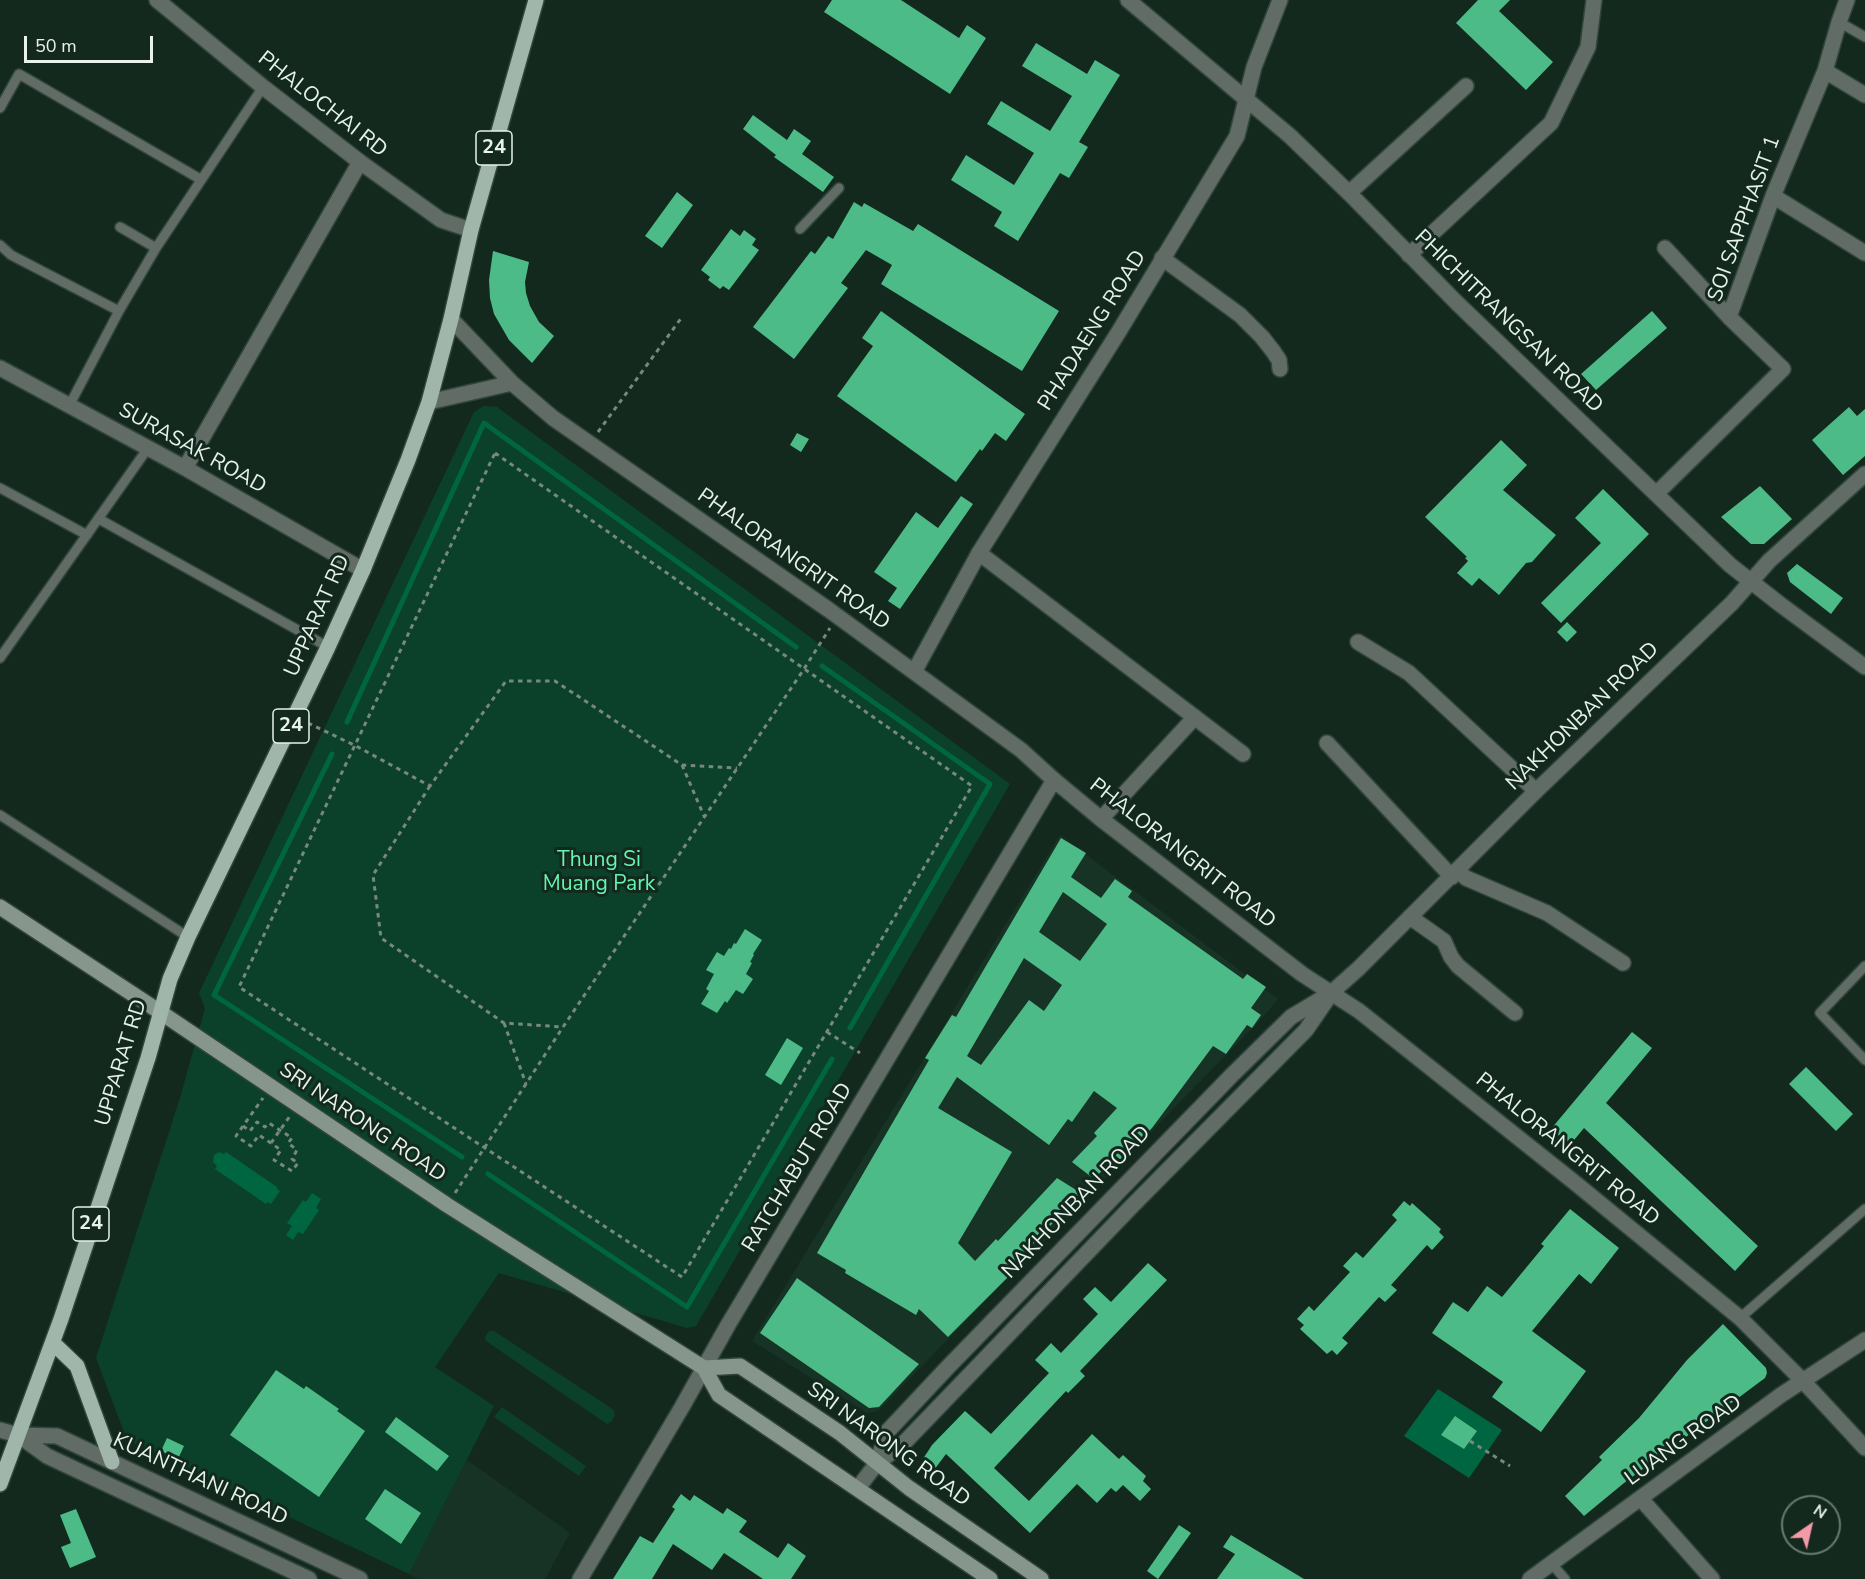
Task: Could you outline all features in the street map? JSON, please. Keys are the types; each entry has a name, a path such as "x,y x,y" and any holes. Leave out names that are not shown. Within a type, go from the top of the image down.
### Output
{"main road":[{"name":"UPPARAT RD","path":"18,1435 53,1343 148,1058 170,979 363,570 429,402 471,230 536,0"},
{"name":"SRI NARONG ROAD","path":"0,907 447,1205 704,1368 719,1395 990,1579"},
{"path":"53,1343 77,1366 112,1462"},
{"name":"SRI NARONG ROAD","path":"704,1368 740,1366 840,1433 909,1488 1041,1579"},
{"name":"24","path":"0,1484 18,1435"}],"street":[{"name":"PHALOCHAI RD","path":"156,0 360,162 441,220 471,230"},
{"name":"PHICHITRANGSAN ROAD","path":"1128,0 1290,136 1457,303 1723,559 1750,582 1865,667"},
{"name":"PHADAENG ROAD","path":"914,672 979,553 1118,333 1237,136 1254,66 1280,0"},
{"path":"1409,255 1551,123 1588,47 1594,0"},
{"name":"SOI SAPPHASIT 1","path":"1656,494 1784,369 1729,317 1773,196 1825,71 1847,0"},
{"path":"1825,71 1865,95"},
{"path":"1349,193 1466,86"},
{"path":"185,468 360,162"},
{"path":"1773,196 1865,253"},
{"path":"1665,248 1729,317"},
{"path":"1162,258 1240,315 1273,351 1279,360 1280,369"},
{"name":"PHALORANGRIT ROAD","path":"451,319 512,383 554,418 837,616 1021,750 1101,819 1302,974 1359,1011 1574,1182 1740,1318 1865,1448"},
{"name":"SURASAK ROAD","path":"0,368 185,468 363,570"},
{"path":"429,402 512,383"},
{"name":"NAKHONBAN ROAD","path":"877,1463 886,1432 1118,1190 1291,1017 1331,993 1358,969 1536,791 1732,603 1769,561 1865,474"},
{"path":"979,553 1243,754"},
{"path":"1358,642 1409,673 1536,791"},
{"path":"1101,819 1196,717"},
{"path":"1328,743 1454,874 1547,913 1623,963"},
{"name":"RATCHABUT ROAD","path":"580,1579 1054,780"},
{"path":"1410,916 1444,941 1458,966 1515,1013"},
{"name":"NAKHONBAN ROAD","path":"858,1488 877,1463 902,1445 1132,1206 1306,1030 1331,993"},
{"path":"1118,1190 1132,1206"},
{"name":"LUANG ROAD","path":"1530,1579 1803,1381 1865,1340"},
{"path":"0,1430 18,1435 47,1456 309,1579"},
{"name":"KUANTHANI ROAD","path":"18,1435 57,1436 329,1572 360,1579"},
{"path":"1641,1499 1712,1579"}],"lane":[{"path":"1839,22 1865,37"},
{"path":"0,108 19,74 200,179"},
{"path":"69,406 119,311 156,248 263,87"},
{"path":"800,229 839,188"},
{"path":"120,227 156,248"},
{"path":"0,245 11,255 119,311"},
{"path":"0,658 148,448"},
{"path":"0,488 87,535"},
{"path":"99,519 328,647"},
{"path":"0,815 188,937"},
{"path":"1865,966 1820,1013 1865,1060"},
{"path":"1740,1318 1865,1209"},
{"path":"1551,1563 1565,1579"}],"path":[{"path":"590,443 682,317"},
{"path":"495,453 972,786 682,1277 239,987 356,746 495,453"},
{"path":"447,1205 837,616"},
{"path":"563,1027 504,1023 381,938 373,875 430,786 506,681 555,681 682,765 738,768"},
{"path":"295,718 356,746 430,786"},
{"path":"682,765 704,816"},
{"path":"504,1023 526,1084"},
{"path":"827,1032 860,1053"},
{"path":"243,1126 250,1131 257,1122 265,1127 269,1122 291,1138 288,1143 297,1150 292,1159 298,1163 292,1172 274,1160 281,1150 271,1143 258,1135 251,1146 236,1136 243,1126 271,1087"},
{"path":"271,1143 283,1126"},
{"path":"1470,1441 1510,1466"}],"shaded area":[{"path":"1060,835 1278,999 1266,1014 878,1411 867,1413 752,1341"},
{"path":"219,1152 224,1154 226,1152 277,1187 280,1191 271,1204 268,1202 266,1204 215,1169 217,1166 213,1162 214,1155"},
{"path":"312,1193 321,1199 316,1208 319,1210 303,1234 298,1232 293,1240 286,1235 292,1226 287,1223 303,1200 306,1202"},
{"path":"1438,1389 1502,1430 1469,1478 1404,1436"},
{"path":"467,1460 570,1533 545,1579 419,1579 409,1574"}],"green space":[{"name":"Thung Si Muang Park","path":"484,406 497,407 1010,784 696,1326 687,1328 499,1273 435,1367 494,1406 409,1574 127,1440 96,1358 180,1098 205,1008 199,993 474,412"},
{"path":"489,1331 494,1331 614,1410 615,1415 611,1422 607,1424 486,1341 485,1337"},
{"path":"502,1407 586,1466 579,1476 494,1417"}],"building":[{"path":"832,0 901,0 959,38 967,25 986,38 950,94 824,12"},
{"path":"1478,0 1510,0 1499,11 1553,62 1526,90 1456,23"},
{"path":"1036,43 1087,74 1095,60 1120,75 1079,142 1088,147 1069,178 1060,173 1018,241 994,226 1002,212 951,180 966,155 1014,185 1034,153 987,124 1001,101 1050,131 1072,96 1022,66"},
{"path":"753,115 787,140 794,129 811,141 802,154 834,177 823,192 774,157 776,155 743,129"},
{"path":"677,192 693,205 662,248 645,236"},
{"path":"854,202 862,207 864,203 913,231 918,224 1059,311 1022,371 881,284 892,265 866,250 841,283 848,288 794,359 753,327 811,251 815,254 828,236 833,239"},
{"path":"731,229 740,236 744,230 756,239 752,245 759,250 729,290 723,286 720,289 708,280 710,277 701,270"},
{"path":"493,251 529,262 525,282 530,306 539,322 554,336 532,363 509,340 494,314 489,280"},
{"path":"881,311 1025,414 1006,441 995,433 956,482 837,396 873,346 862,338"},
{"path":"1652,311 1667,328 1596,390 1581,374"},
{"path":"1849,407 1857,416 1865,409 1865,456 1843,475 1812,440"},
{"path":"797,433 809,439 801,452 790,445"},
{"path":"1501,440 1527,465 1503,490 1556,535 1532,562 1526,563 1499,595 1479,578 1472,586 1457,573 1468,561 1465,558 1467,557 1425,517"},
{"path":"1760,486 1792,519 1764,544 1751,544 1721,517"},
{"path":"1603,489 1649,534 1561,623 1541,603 1601,543 1575,518"},
{"path":"961,496 973,504 900,609 888,601 897,588 874,572 916,512 938,528"},
{"path":"1797,564 1843,598 1831,614 1790,582 1787,573"},
{"path":"1567,622 1577,632 1567,642 1557,632"},
{"path":"1061,838 1086,853 1071,877 1101,898 1115,879 1132,891 1128,897 1243,979 1247,974 1266,987 1251,1008 1261,1015 1252,1028 1247,1025 1226,1054 1213,1046 1152,1128 1121,1160 1116,1156 1094,1179 1072,1162 1097,1136 1094,1133 1117,1108 1094,1091 1072,1122 1068,1119 1049,1145 957,1077 938,1108 1012,1152 958,1243 975,1261 996,1239 998,1241 1057,1178 1081,1193 1018,1260 1022,1263 948,1337 919,1309 916,1315 845,1273 846,1270 817,1253 929,1060 925,1058 952,1015 956,1017","holes":["1063,892 1107,924 1080,961 1039,932","1024,958 1062,985 1044,1011 1029,1000 981,1065 967,1056"]},
{"path":"745,929 762,940 753,954 750,962 752,963 746,974 753,979 743,994 736,990 717,1013 701,1004 709,991 706,989 714,974 706,970 717,952 724,956 734,943 736,944"},
{"path":"1632,1032 1652,1048 1606,1103 1758,1246 1735,1271 1584,1128 1570,1145 1551,1129"},
{"path":"787,1038 803,1048 781,1085 765,1075"},
{"path":"1806,1067 1853,1114 1836,1131 1789,1084"},
{"path":"1404,1201 1410,1206 1412,1203 1441,1229 1439,1232 1444,1237 1432,1250 1427,1245 1391,1285 1397,1290 1385,1302 1379,1297 1342,1338 1348,1343 1337,1355 1332,1350 1327,1354 1300,1329 1304,1325 1297,1319 1309,1306 1314,1311 1350,1272 1343,1266 1356,1252 1363,1258 1397,1220 1392,1215"},
{"path":"1570,1209 1619,1248 1591,1284 1579,1274 1532,1331 1586,1371 1541,1432 1492,1397 1503,1382 1432,1333 1453,1302 1468,1312 1487,1286 1502,1297 1544,1246 1541,1244"},
{"path":"1148,1263 1167,1280 1080,1371 1085,1376 1068,1393 1066,1391 994,1468 1029,1501 1092,1434 1119,1459 1123,1455 1146,1476 1143,1481 1151,1489 1140,1501 1123,1485 1116,1492 1111,1488 1097,1503 1077,1484 1030,1533 946,1454 934,1470 921,1462 932,1445 965,1411 991,1434 1049,1373 1035,1360 1051,1343 1061,1353 1098,1314 1083,1299 1095,1287 1111,1302"},
{"path":"797,1278 919,1364 879,1407 869,1408 760,1333"},
{"path":"1723,1324 1766,1368 1765,1378 1624,1483 1584,1516 1565,1496 1602,1460 1599,1457 1639,1418 1687,1360"},
{"path":"276,1370 304,1389 306,1386 365,1431 319,1497 230,1435"},
{"path":"1455,1416 1477,1431 1464,1449 1441,1435"},
{"path":"396,1417 449,1456 437,1471 385,1432"},
{"path":"167,1438 184,1446 178,1459 161,1451"},
{"path":"385,1489 421,1513 401,1544 365,1519"},
{"path":"681,1494 690,1501 694,1495 723,1514 727,1508 747,1521 739,1532 778,1558 788,1543 806,1556 791,1579 763,1579 724,1553 712,1570 673,1544 652,1579 613,1579 640,1536 653,1543 675,1509 672,1507"},
{"path":"76,1509 96,1557 70,1568 61,1547 71,1543 60,1515"},
{"path":"1179,1525 1191,1533 1158,1579 1147,1571"},
{"path":"1231,1535 1304,1579 1217,1579 1235,1554 1223,1547"}],"waterway":[{"path":"347,722 484,423 796,647"},
{"path":"822,666 990,784 850,1028"},
{"path":"332,754 214,995 462,1157"},
{"path":"488,1174 687,1307 832,1059"}]}
